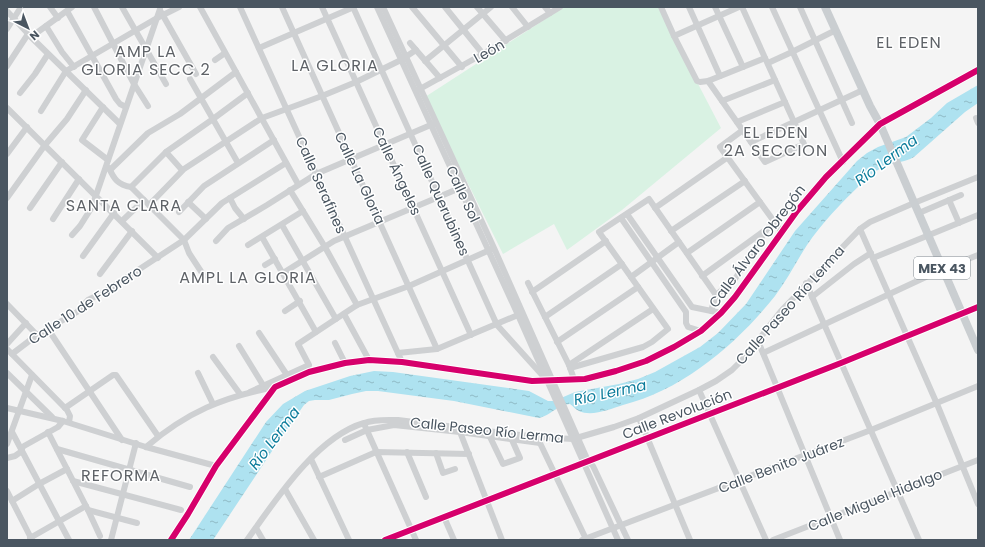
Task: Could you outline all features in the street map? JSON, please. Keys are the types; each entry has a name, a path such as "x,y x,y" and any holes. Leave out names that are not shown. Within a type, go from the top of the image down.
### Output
{"main road":[{"name":"MEX 43","path":"825,7 870,106 881,126 978,350"},
{"name":"MEX 43","path":"830,7 867,88 875,114"}],"street":[{"path":"7,29 21,7"},
{"path":"50,7 58,18"},
{"path":"94,7 134,84 148,106"},
{"path":"122,7 166,84"},
{"path":"41,111 66,71 136,30 160,12 179,7"},
{"path":"200,7 298,184"},
{"name":"Calle Serafines","path":"240,7 402,362"},
{"name":"Calle La Gloria","path":"282,7 437,349"},
{"name":"Calle Ángeles","path":"322,7 471,336"},
{"path":"258,48 353,7"},
{"name":"Calle Querubines","path":"353,7 497,325 551,383"},
{"name":"Calle Sol","path":"377,7 404,59"},
{"name":"Calle Sol","path":"383,7 460,188 491,249 518,315 551,383"},
{"path":"412,7 462,66"},
{"path":"445,7 483,54"},
{"path":"477,7 506,41"},
{"path":"425,61 491,7"},
{"path":"512,7 528,27"},
{"path":"545,7 550,13"},
{"name":"León","path":"418,90 506,41 560,7"},
{"path":"661,7 697,81 702,82 743,67 792,52 836,30"},
{"path":"688,7 720,76"},
{"path":"715,7 743,67"},
{"path":"674,36 739,7"},
{"path":"708,81 765,162 804,144 742,7"},
{"path":"772,7 843,162"},
{"path":"800,7 852,123"},
{"path":"7,66 29,36 70,9 92,56 116,100 126,107"},
{"path":"7,11 29,36 120,124"},
{"path":"72,235 86,217 96,196 160,12"},
{"path":"160,12 196,74"},
{"path":"46,26 62,52 74,67"},
{"path":"410,43 440,78"},
{"path":"122,221 182,170 262,118 356,82 404,59 416,50"},
{"path":"215,60 225,53"},
{"path":"20,93 48,54"},
{"name":"Calle Álvaro Obregón","path":"146,447 158,436 184,418 213,404 240,394 275,387 309,372 345,363 369,360 402,362 551,383 585,378 616,371 646,361 701,331 721,313 735,296 781,231 811,194 881,126 978,70"},
{"path":"110,170 148,133 201,98 236,72"},
{"path":"190,79 238,163"},
{"path":"722,101 775,80"},
{"path":"7,198 44,145 67,119 86,90"},
{"path":"751,142 863,90"},
{"path":"131,187 166,152 248,93"},
{"path":"737,122 785,102"},
{"path":"103,107 82,140 108,160 120,161"},
{"path":"8,110 27,127 158,258"},
{"path":"216,241 228,228 316,174 433,124"},
{"name":"Calle Sol","path":"433,124 551,383"},
{"path":"7,154 27,127"},
{"path":"742,130 720,147 781,231"},
{"path":"179,212 204,186 274,140"},
{"path":"166,152 182,170"},
{"path":"655,208 728,157"},
{"path":"108,160 114,179 122,185 131,187 184,240 189,253 204,276"},
{"path":"30,208 62,162"},
{"name":"Calle 10 de Febrero","path":"9,352 77,312 88,300 106,291 158,258 184,240 222,203 286,162"},
{"name":"Calle Paseo Río Lerma","path":"247,540 285,489 310,459 339,434 364,423 380,420 398,420 537,437 576,439 639,418 699,390 732,370 746,356 781,311 806,283 860,229 870,222 978,178"},
{"path":"53,219 79,179"},
{"path":"101,180 114,179"},
{"path":"671,230 745,181"},
{"path":"283,273 334,241 460,188"},
{"path":"290,190 357,305"},
{"path":"918,213 961,195"},
{"path":"230,198 235,208 244,219"},
{"path":"569,366 643,346 656,339 668,329 600,232 649,200 716,295"},
{"path":"949,200 959,223"},
{"path":"188,202 206,219"},
{"path":"687,253 760,202"},
{"path":"248,245 303,211"},
{"path":"83,256 114,214"},
{"path":"627,214 692,307 721,313"},
{"path":"812,297 859,260 928,236 978,215"},
{"path":"621,218 686,312 686,323 688,327 701,331"},
{"path":"702,276 775,223"},
{"path":"282,224 336,319"},
{"path":"711,311 716,295 735,279 766,229"},
{"path":"860,229 937,404 978,504"},
{"path":"100,274 132,231"},
{"path":"262,237 300,301 316,332"},
{"path":"532,292 606,241"},
{"path":"631,277 679,242"},
{"path":"250,392 262,385 309,365 298,344 357,305 409,286 491,249"},
{"path":"763,353 943,269 978,255"},
{"path":"265,265 275,260"},
{"path":"545,317 622,264"},
{"path":"528,283 574,379"},
{"path":"806,283 919,540"},
{"path":"557,342 638,287"},
{"path":"285,311 300,301"},
{"path":"7,305 37,335"},
{"path":"686,312 692,307"},
{"name":"Calle Revolución","path":"385,540 841,363 978,307"},
{"path":"569,366 653,309"},
{"path":"344,314 369,360"},
{"path":"398,353 437,349 518,315"},
{"path":"7,344 26,323"},
{"path":"48,329 122,440"},
{"path":"259,333 287,375"},
{"path":"758,341 840,540"},
{"path":"335,343 345,363"},
{"path":"239,346 262,385"},
{"path":"7,458 15,456 22,451 22,448 26,445 60,426 70,415 65,408 9,352"},
{"path":"213,356 240,394"},
{"path":"7,373 53,418"},
{"path":"198,373 213,404"},
{"path":"7,444 32,375"},
{"path":"65,408 115,375 158,436"},
{"path":"551,383 572,429 618,540"},
{"name":"Calle Benito Juárez","path":"584,539 871,430 978,386"},
{"path":"171,540 216,466 275,387"},
{"path":"699,390 766,540"},
{"path":"7,408 66,421 122,440 216,466"},
{"path":"639,418 690,540"},
{"path":"364,423 416,540"},
{"path":"344,440 366,430 394,425 460,432 512,440 540,442 584,539"},
{"path":"12,432 70,540"},
{"path":"48,432 100,536"},
{"path":"460,432 502,540"},
{"path":"490,437 503,464 520,458 512,440"},
{"path":"111,540 136,444"},
{"path":"57,449 190,487"},
{"path":"319,477 376,452 469,454"},
{"path":"407,452 426,497"},
{"path":"436,453 443,473 456,469"},
{"path":"310,459 349,540"},
{"name":"Calle Miguel Hidalgo","path":"773,540 978,460"},
{"path":"586,462 593,466 628,540"},
{"path":"12,501 67,469"},
{"path":"73,481 181,510"},
{"path":"285,489 314,540"},
{"path":"7,491 31,539 59,522 87,508 116,518 138,523"},
{"path":"444,517 454,540"},
{"path":"256,528 263,540"}],"green space":[{"path":"564,7 658,7 721,128 622,210 567,250 554,224 503,254 425,97"}],"water":[{"name":"Río Lerma","path":"978,85 978,103 965,112 914,157 888,165 877,171 867,178 847,198 807,245 775,296 760,314 726,348 687,377 645,398 607,410 595,413 584,413 570,404 562,406 539,418 454,401 378,391 366,391 329,400 309,401 304,405 278,442 213,540 189,540 266,422 283,404 305,391 350,376 374,371 393,372 529,391 548,401 554,401 575,392 638,379 655,372 700,347 718,333 746,304 795,231 857,161 878,147 906,137 931,118 947,103"}],"cycle path":[{"path":"171,540 216,466 275,387 309,372 345,363 369,360 402,362 532,381 585,379 646,361 674,347 701,331 721,313 735,297 797,211 826,177 880,124 978,70"},
{"path":"385,540 841,363 978,307"}],"district":[{"name":"EL EDEN","path":"909,42"},
{"name":"AMP LA GLORIA SECC 2","path":"146,60"},
{"name":"LA GLORIA","path":"335,65"},
{"name":"EL EDEN 2A SECCION","path":"776,141"},
{"name":"SANTA CLARA","path":"124,205"},
{"name":"AMPL LA GLORIA","path":"248,277"},
{"name":"REFORMA","path":"121,475"}]}
